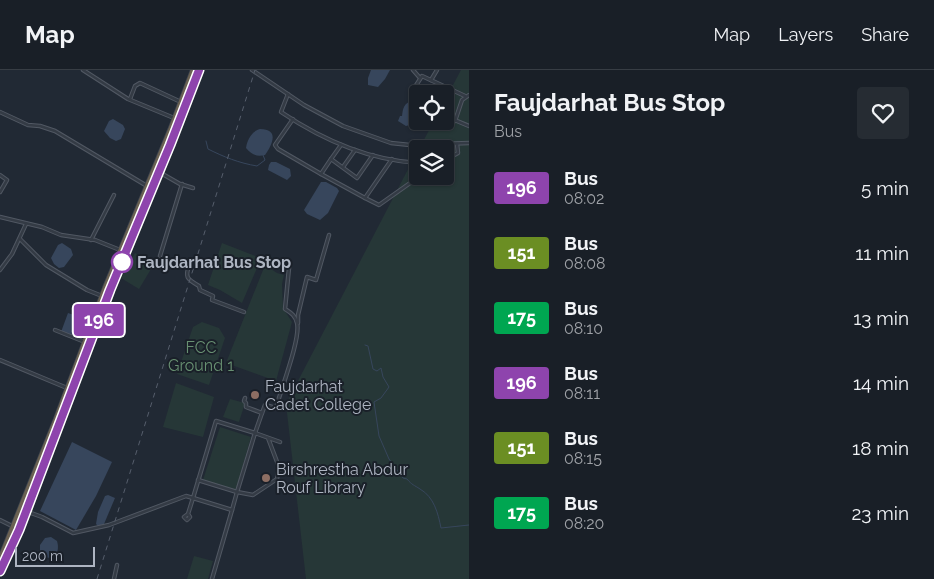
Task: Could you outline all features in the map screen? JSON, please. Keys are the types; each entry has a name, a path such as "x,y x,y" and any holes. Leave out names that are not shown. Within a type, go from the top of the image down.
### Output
{"highway":[{"path":"0,571 84,342 193,70"},
{"path":"0,559 23,510 199,70"}],"street":[{"path":"83,70 130,100 174,118"},
{"path":"252,70 304,105 343,126 391,143 410,145 469,143"},
{"path":"413,70 420,78"},
{"path":"432,80 437,70"},
{"path":"420,78 422,76 467,96 462,100 455,121 469,126"},
{"path":"416,85 420,78"},
{"path":"130,100 136,86 140,83 181,102"},
{"path":"288,94 281,110 305,128 342,145 373,156 409,162"},
{"path":"0,112 28,125 40,126 55,131 147,186"},
{"path":"293,119 275,145 321,174 379,205 409,184"},
{"path":"454,155 458,153 457,144"},
{"path":"321,174 342,145"},
{"path":"343,167 355,150"},
{"path":"331,159 357,178 373,156"},
{"path":"365,198 392,159"},
{"path":"159,172 193,188"},
{"path":"0,175 7,180 0,192"},
{"path":"160,256 182,184"},
{"path":"91,240 114,195"},
{"path":"0,217 42,227 61,235 91,240 120,250"},
{"path":"0,270 12,254 26,224"},
{"path":"212,579 264,405 276,408 297,337 298,315 307,277 316,280 329,234"},
{"path":"20,239 46,265 87,290 102,296"},
{"path":"190,264 186,272 187,276 200,290 213,296 212,300 244,312"},
{"path":"289,268 285,309 293,313 298,324"},
{"path":"55,330 84,342"},
{"path":"0,360 67,388"},
{"path":"245,398 246,407 262,412"},
{"path":"188,514 216,421 280,442"},
{"path":"198,480 253,495 277,479 280,467 268,438"},
{"path":"23,510 73,533 109,525 186,496 232,510"},
{"path":"0,520 14,527"},
{"path":"114,579 117,565"}],"green space":[{"path":"461,70 469,70 469,579 306,579 286,404 409,167 409,185 454,185 454,140 424,140 429,130 454,130 453,85"},
{"path":"222,243 258,257 260,261 242,303 208,285"},
{"path":"135,253 154,264 139,289 121,278"},
{"path":"265,265 284,275 282,284 283,308 292,322 276,381 226,363"},
{"name":"FCC Ground 1","path":"202,322 219,328 225,338 209,385 177,374 193,327"},
{"path":"176,383 214,397 203,437 163,427"},
{"path":"230,399 245,403 239,422 223,417"},
{"path":"220,427 251,437 236,490 203,480"},
{"path":"194,556 213,561 208,579 187,579"}],"water":[{"path":"371,70 390,70 378,87 368,85"},
{"path":"409,102 409,125 406,126 398,121"},
{"path":"113,119 123,125 125,129 121,139 116,141 110,138 104,131 109,121"},
{"path":"260,129 270,132 273,138 265,155 257,156 246,148 250,136"},
{"path":"271,162 276,162 290,169 291,176 287,180 268,170"},
{"path":"321,182 326,182 339,191 328,213 320,220 307,214 304,210"},
{"path":"62,243 71,249 73,255 64,267 59,268 51,258 58,245"},
{"path":"68,313 74,315 75,320 80,322 74,337 61,332"},
{"path":"72,442 112,462 96,496 76,530 40,511"},
{"path":"108,495 115,498 104,524 98,526 96,524 98,512 105,496"},
{"path":"51,537 57,541 58,546 53,558 49,558 40,552 40,545 45,538"}],"waterway":[{"path":"206,141 208,149 244,163 257,166 265,160 263,155"},
{"path":"365,345 368,346 373,369 377,371 381,368 383,377 389,387 381,398 374,402 379,436 389,459 403,478 429,496 437,511 441,528 469,525"}],"railway":[{"path":"97,579 255,70"}],"bus line":[{"name":"196","path":"0,571 19,530 110,290 199,70"}],"place":[{"name":"Faujdarhat Bus Stop","path":"122,262"},
{"name":"Faujdarhat Cadet College","path":"255,395"},
{"name":"Birshrestha Abdur Rouf Library","path":"266,478"}]}
